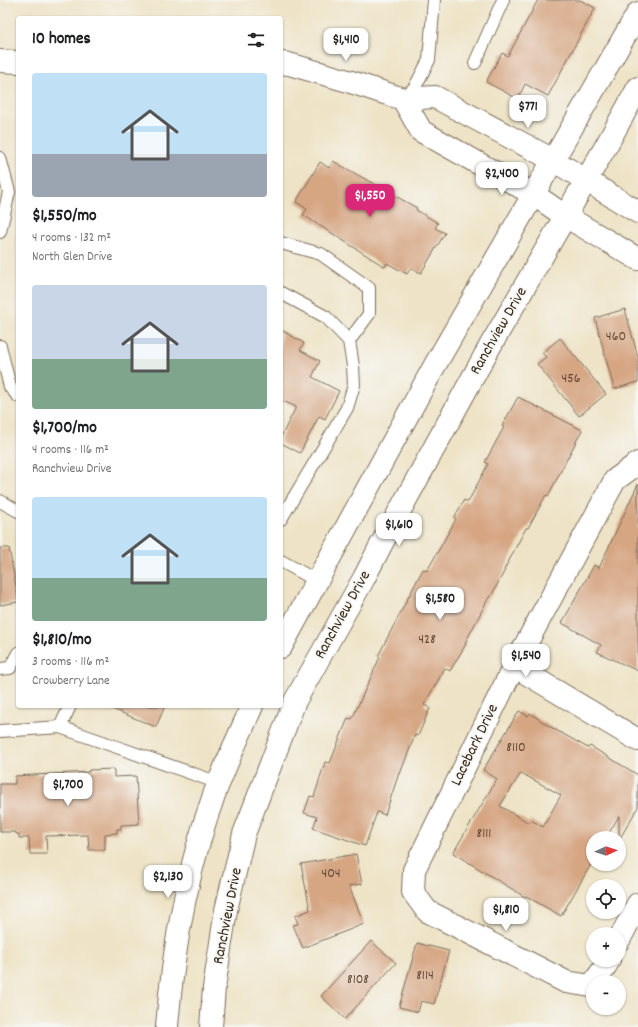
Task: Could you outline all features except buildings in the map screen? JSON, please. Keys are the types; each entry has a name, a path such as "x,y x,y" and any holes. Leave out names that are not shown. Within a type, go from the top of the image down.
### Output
{"street":[{"path":"283,643 435,365 638,13"},
{"path":"0,61 16,62"},
{"path":"283,63 341,79 403,99 435,97 553,160 638,212"},
{"name":"Ranchview Drive","path":"211,1027 214,988 226,910 244,834 294,701 364,578 485,355 638,88"},
{"path":"403,99 421,131 533,194 565,216 638,259"},
{"name":"Lacebark Drive","path":"586,983 566,982 427,911 413,892 414,870 514,666 615,480 638,463"},
{"path":"514,666 638,740"},
{"path":"167,1027 169,997 178,933 189,879 219,783 251,708"},
{"path":"626,927 638,904"}],"lane":[{"path":"403,99 415,87 429,60 434,0"},
{"path":"475,63 503,0"},
{"path":"0,158 9,192 0,232"},
{"path":"9,192 16,184"},
{"path":"283,244 321,254 369,288 369,314 349,341"},
{"path":"283,294 326,318 349,341 353,366 354,386 347,408 283,516"},
{"path":"0,346 10,387 16,394"},
{"path":"0,501 16,510"},
{"path":"283,562 317,581"},
{"path":"0,669 10,668 16,657"},
{"path":"60,727 69,708"},
{"path":"0,731 60,727 219,783"}]}
